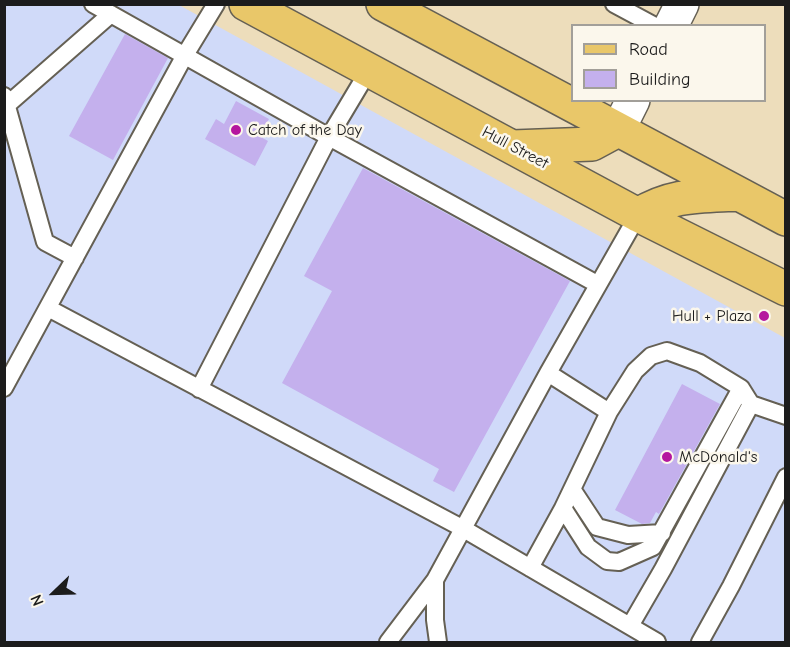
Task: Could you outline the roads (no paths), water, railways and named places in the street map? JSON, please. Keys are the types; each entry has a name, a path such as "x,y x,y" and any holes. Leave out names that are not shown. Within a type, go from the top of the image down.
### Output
{"main road":[{"name":"Hull Street","path":"246,4 638,215 786,289"},
{"path":"383,4 786,219"},
{"path":"513,147 592,144 618,130"},
{"path":"638,215 656,204 687,196 740,194"}],"street":[{"path":"672,24 682,4"},
{"path":"618,130 632,102"}],"lane":[{"path":"93,4 597,284"},
{"path":"7,378 216,4"},
{"path":"615,4 651,24"},
{"path":"75,258 45,242 6,100 111,14"},
{"path":"199,389 329,137 369,70"},
{"path":"388,642 435,580 597,284 638,215"},
{"path":"48,308 462,528 657,642"},
{"path":"530,568 563,508 609,412 635,371 651,356 667,351 700,363 741,388 751,404 786,416"},
{"path":"548,373 609,412"},
{"path":"563,508 588,547 607,561 619,562 653,548 741,388"},
{"path":"630,626 663,570 751,404"},
{"path":"700,642 786,477"},
{"path":"572,489 597,527 628,535 662,533"},
{"path":"435,580 435,620 438,642"}],"place":[{"name":"Catch of the Day","path":"236,130"},
{"name":"Hull + Plaza","path":"764,316"},
{"name":"McDonald's","path":"667,457"}]}
